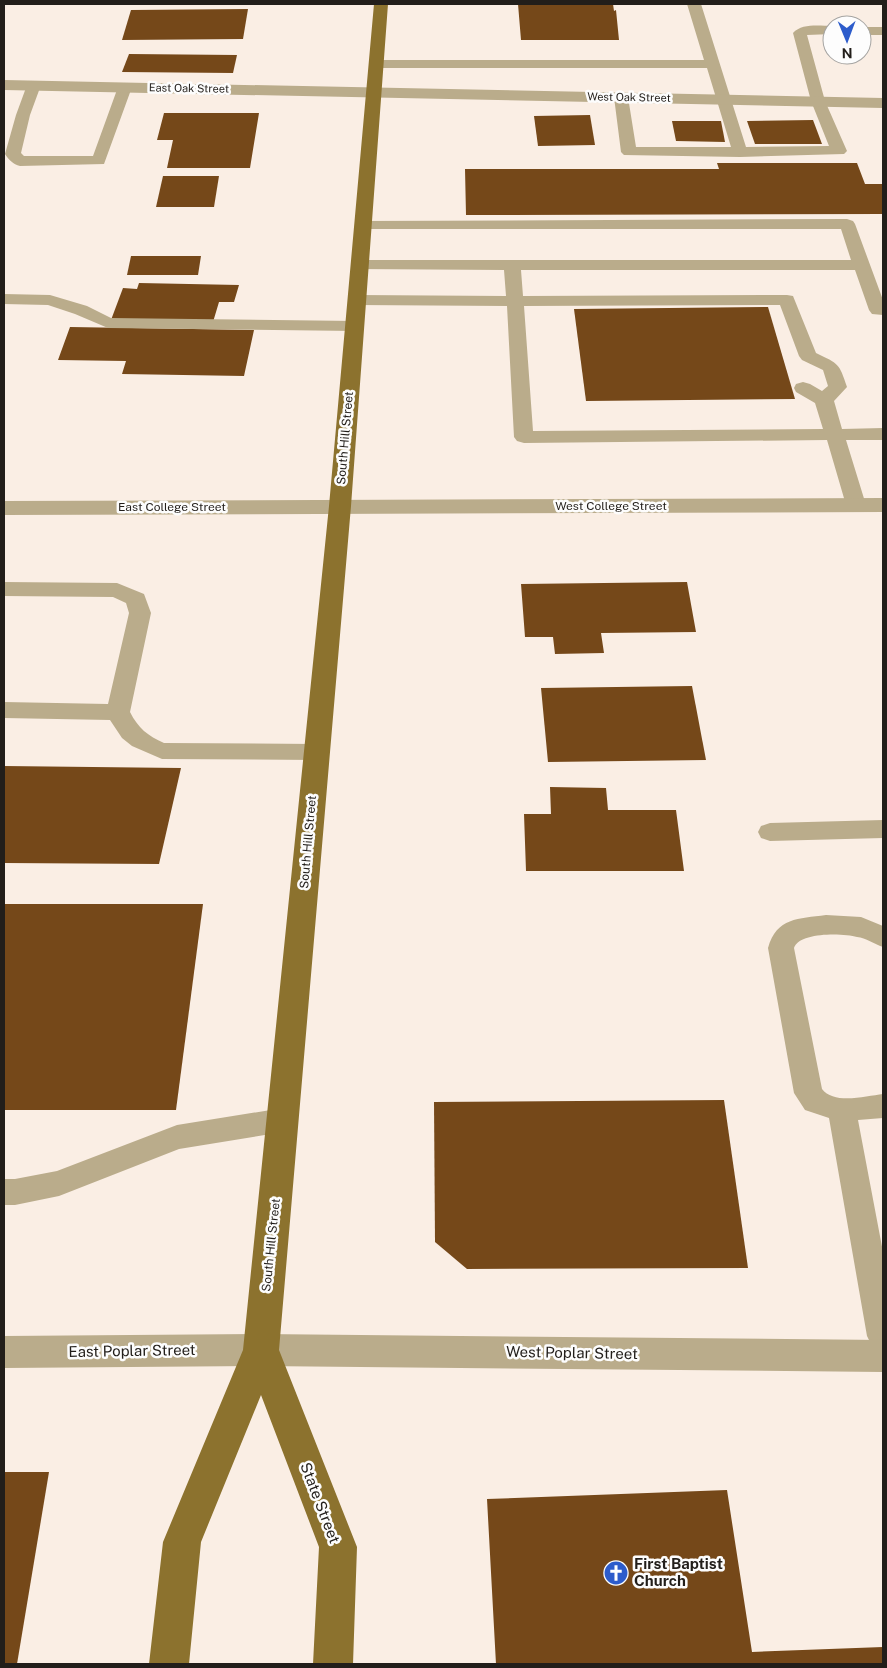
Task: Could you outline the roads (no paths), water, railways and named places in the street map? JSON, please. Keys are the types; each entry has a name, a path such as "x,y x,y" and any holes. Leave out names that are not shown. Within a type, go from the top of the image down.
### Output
{"main road":[{"name":"South Hill Street","path":"170,1664 182,1542 261,1350 340,506 381,4"},
{"name":"State Street","path":"261,1350 338,1546 333,1664"}],"street":[{"name":"East Oak Street","path":"4,84 374,92"},
{"name":"West Oak Street","path":"374,92 883,103"},
{"name":"West College Street","path":"340,506 883,505"},
{"name":"East College Street","path":"4,508 340,506"},
{"name":"East Poplar Street","path":"4,1352 261,1350"},
{"name":"West Poplar Street","path":"261,1350 883,1356"}],"lane":[{"path":"694,4 740,152"},
{"path":"620,97 629,152 839,151 818,101 800,34 809,30 822,30"},
{"path":"376,64 712,64"},
{"path":"34,85 13,154 20,161 99,161 125,87"},
{"path":"363,226 847,224 878,310 883,310"},
{"path":"360,265 862,265"},
{"path":"512,265 524,437 883,434"},
{"path":"4,299 50,300 81,310 108,323 355,326"},
{"path":"357,300 787,300 801,361 831,367 834,374 838,387 824,400"},
{"path":"802,388 824,400 856,505"},
{"path":"4,589 117,590 136,598 140,613 118,712 128,731 143,744 162,751 316,752"},
{"path":"4,710 118,712"},
{"path":"770,832 883,830"},
{"path":"883,938 861,927 826,925 796,929 784,938 781,948 808,1093 815,1102 842,1110 883,1106"},
{"path":"842,1110 883,1336"},
{"path":"4,1192 15,1192 60,1182 177,1137 283,1120"}],"place":[{"name":"First Baptist Church","path":"616,1573"}]}
